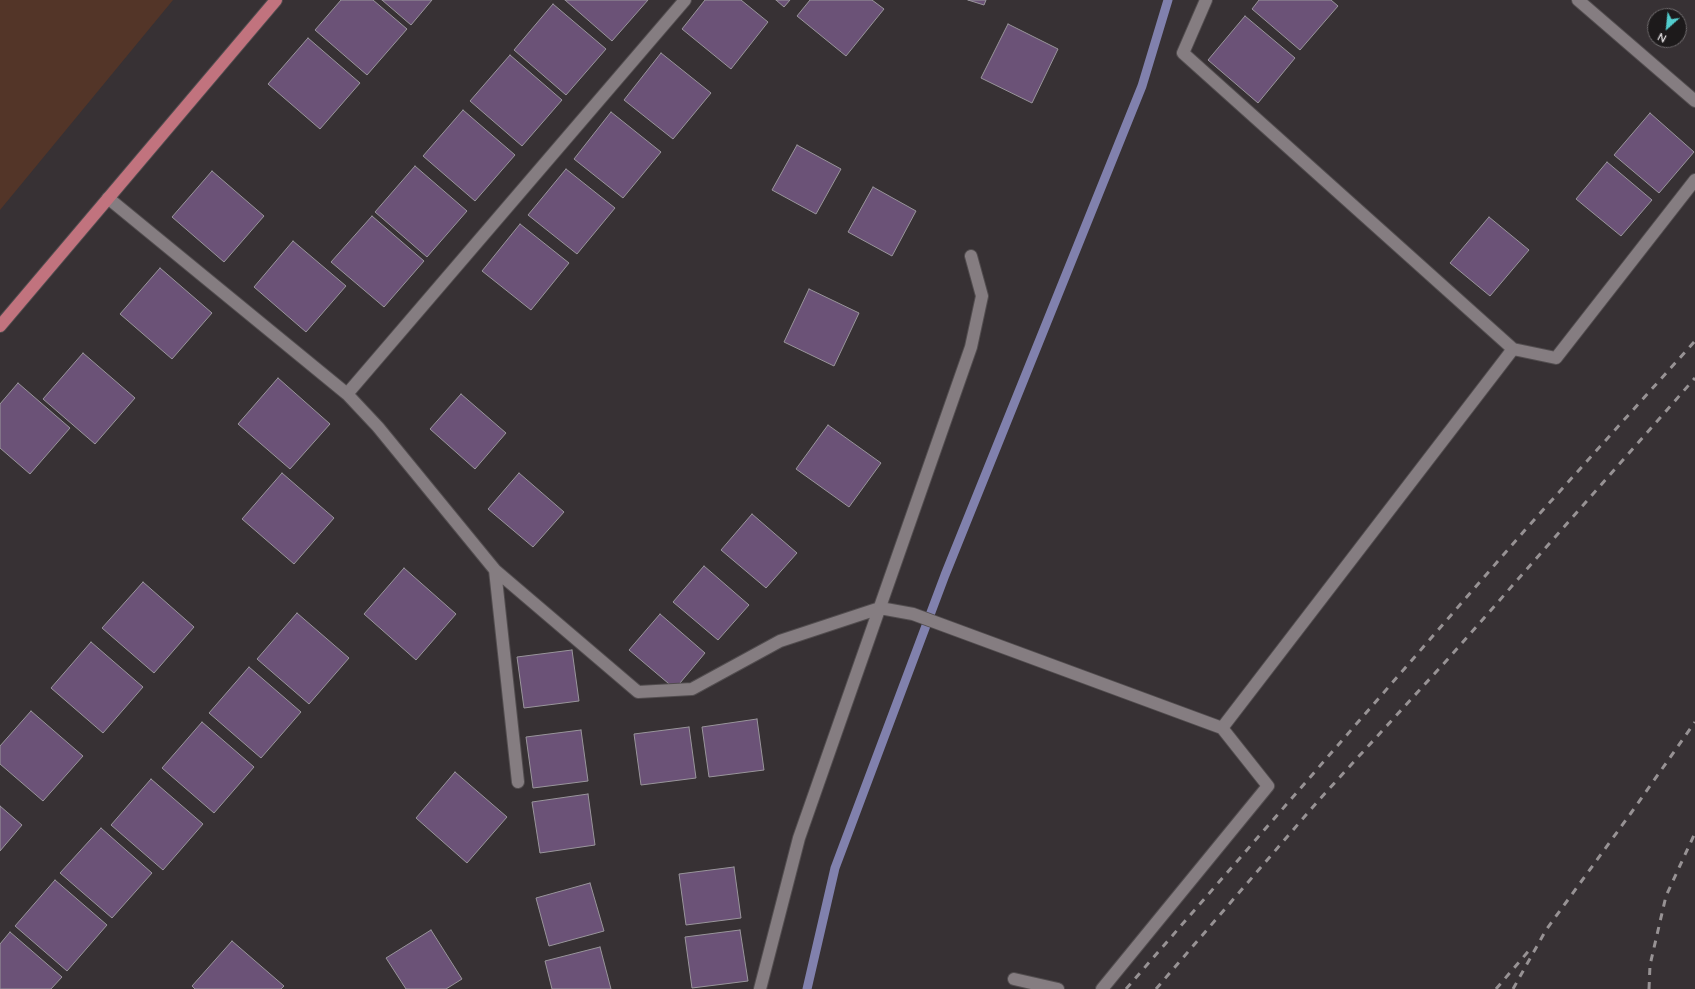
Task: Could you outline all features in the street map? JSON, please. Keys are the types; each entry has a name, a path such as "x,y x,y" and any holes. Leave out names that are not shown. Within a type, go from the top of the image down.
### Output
{"main road":[{"path":"0,326 276,0"}],"street":[{"path":"347,394 685,0"},
{"path":"1206,0 1183,53 1513,349 1556,358 1695,180"},
{"path":"1578,0 1695,101"},
{"path":"108,198 347,394 378,427 496,570 638,692 692,689 780,641 880,608 913,614 1222,728 1268,786 1102,989"},
{"path":"760,989 799,838 971,347 982,296 971,256"},
{"path":"1222,728 1513,349"},
{"path":"496,570 518,782"},
{"path":"1014,979 1058,989"}],"shaded area":[{"path":"0,0 173,0 0,210"}],"building":[{"path":"341,0 373,0 407,29 367,75 315,30"},
{"path":"382,0 432,0 411,25"},
{"path":"565,0 648,0 612,41"},
{"path":"705,0 741,0 768,22 731,69 682,29"},
{"path":"776,0 790,0 784,7"},
{"path":"810,0 872,0 884,9 846,56 797,16"},
{"path":"968,0 986,0 984,5"},
{"path":"1259,0 1331,0 1338,6 1300,50 1252,9"},
{"path":"553,4 606,49 566,95 514,50"},
{"path":"1245,16 1295,58 1258,103 1208,60"},
{"path":"1008,24 1058,49 1032,103 981,78"},
{"path":"308,38 360,83 320,129 268,84"},
{"path":"661,53 711,93 673,139 624,100"},
{"path":"510,55 562,100 522,146 470,101"},
{"path":"463,110 515,155 475,201 423,156"},
{"path":"611,112 661,152 623,198 574,159"},
{"path":"1650,113 1694,152 1659,193 1614,155"},
{"path":"797,145 841,169 816,214 772,190"},
{"path":"1607,162 1652,200 1621,236 1576,199"},
{"path":"415,166 467,211 427,257 375,212"},
{"path":"566,169 615,208 577,254 528,215"},
{"path":"212,171 264,216 224,262 172,217"},
{"path":"873,187 916,211 892,256 848,232"},
{"path":"372,216 424,261 384,307 331,262"},
{"path":"1489,217 1529,250 1490,296 1450,263"},
{"path":"520,224 569,263 531,310 482,271"},
{"path":"293,241 346,286 306,332 254,287"},
{"path":"160,268 212,313 172,359 120,314"},
{"path":"809,289 859,313 834,366 784,342"},
{"path":"83,353 135,398 95,444 43,399"},
{"path":"278,378 330,424 290,469 238,424"},
{"path":"18,383 70,428 30,474 0,448 0,404"},
{"path":"461,394 506,433 475,469 430,429"},
{"path":"828,425 881,463 849,507 796,469"},
{"path":"282,473 334,518 294,564 242,519"},
{"path":"519,473 564,512 533,547 488,509"},
{"path":"752,514 797,553 766,588 721,550"},
{"path":"704,566 749,605 718,640 673,602"},
{"path":"404,568 456,614 416,660 364,614"},
{"path":"143,582 194,627 154,673 102,628"},
{"path":"297,613 349,658 309,704 257,659"},
{"path":"660,614 705,653 675,689 629,650"},
{"path":"91,642 143,687 103,733 51,688"},
{"path":"572,650 579,701 524,708 517,657"},
{"path":"249,667 301,712 261,758 209,713"},
{"path":"31,711 83,756 43,801 0,764 0,746"},
{"path":"757,719 764,770 709,777 702,727"},
{"path":"202,722 254,767 214,813 162,768"},
{"path":"689,727 696,778 641,785 634,734"},
{"path":"581,730 588,781 533,788 526,737"},
{"path":"455,772 507,817 467,863 416,818"},
{"path":"151,779 203,824 163,870 111,825"},
{"path":"588,794 595,845 540,853 532,802"},
{"path":"0,806 22,825 0,851"},
{"path":"101,828 152,873 112,918 60,873"},
{"path":"734,867 741,918 686,925 679,874"},
{"path":"55,880 107,925 67,971 15,926"},
{"path":"590,883 604,931 549,946 536,898"},
{"path":"431,930 462,979 446,989 406,989 386,958"},
{"path":"740,930 748,981 692,988 685,937"},
{"path":"10,932 62,977 51,989 0,989 0,944"},
{"path":"232,941 284,986 281,989 195,989 192,986"},
{"path":"600,947 611,989 552,989 545,961"}],"waterway":[{"path":"807,989 835,868 945,575 1142,86 1168,0"}],"railway":[{"path":"1126,989 1525,530 1695,341"},
{"path":"1156,989 1318,801 1447,660 1695,378"},
{"path":"1513,989 1546,930 1695,722"},
{"path":"1649,989 1650,965 1666,896 1695,833"},
{"path":"1496,989 1532,947"}]}
